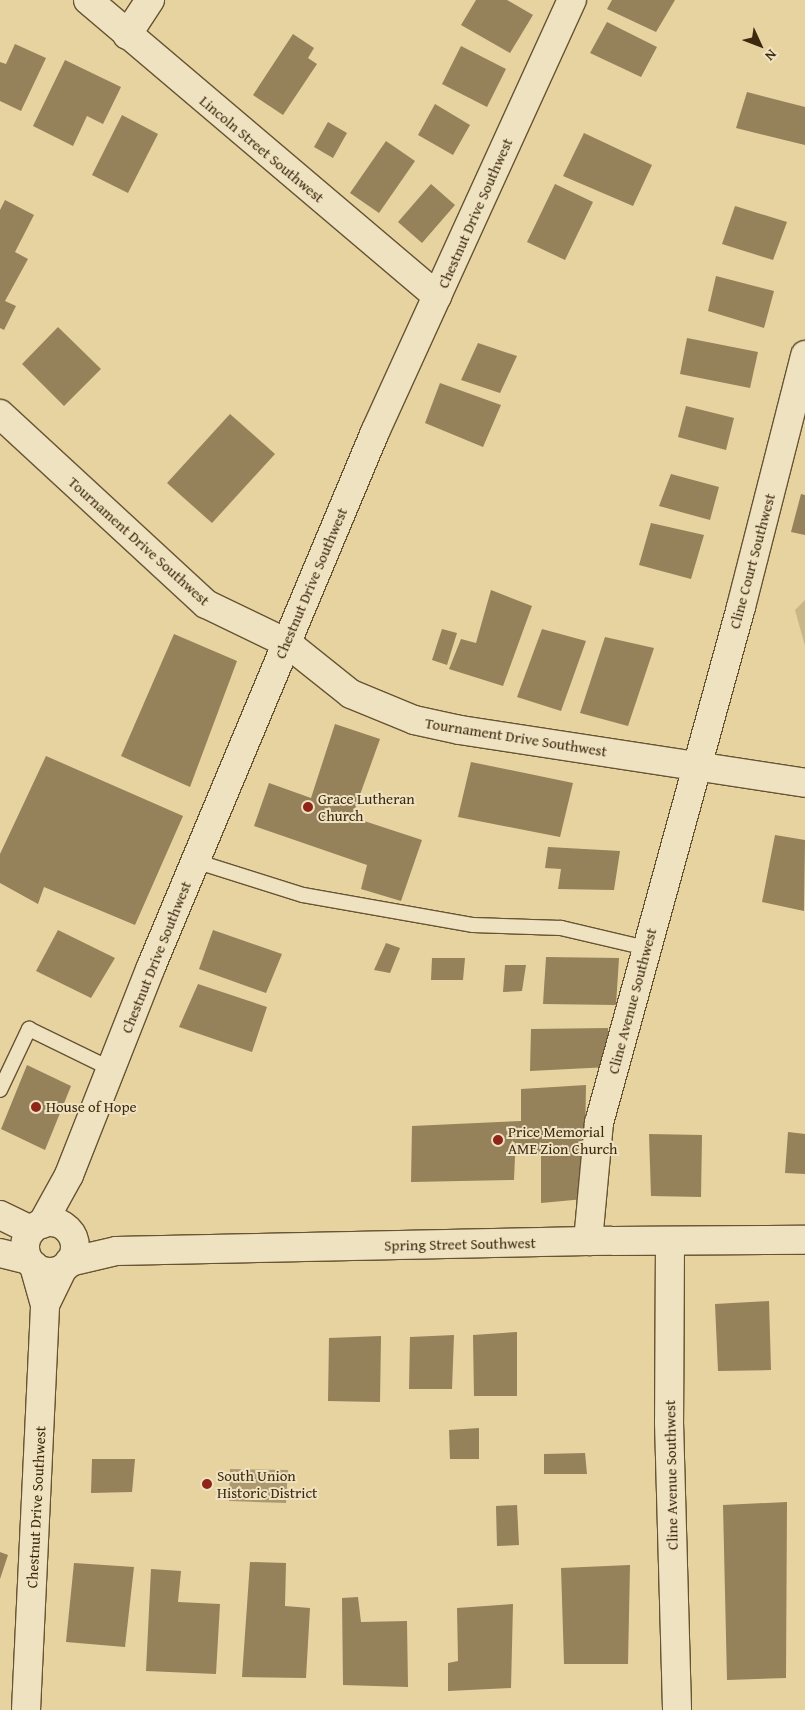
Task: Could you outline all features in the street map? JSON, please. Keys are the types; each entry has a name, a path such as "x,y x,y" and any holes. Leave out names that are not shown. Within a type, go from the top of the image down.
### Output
{"street":[{"name":"Lincoln Street Southwest","path":"88,0 437,296"},
{"path":"127,35 150,0"},
{"name":"Chestnut Drive Southwest","path":"51,1228 69,1175 111,1069 375,432 572,0"},
{"name":"Cline Court Southwest","path":"696,766 741,607 805,356"},
{"name":"Tournament Drive Southwest","path":"0,414 206,604 287,643 351,694 414,720 460,730 805,783"},
{"name":"Cline Avenue Southwest","path":"588,1241 599,1123 696,766"},
{"name":"Spring Street Southwest","path":"0,1215 51,1228 116,1251"},
{"path":"0,1253 31,1263 48,1272 66,1265 75,1246 51,1228 25,1244 31,1263"},
{"name":"Spring Street Southwest","path":"66,1265 116,1251 588,1241 805,1240"},
{"name":"Cline Avenue Southwest","path":"670,1241 669,1431 677,1710"},
{"name":"Chestnut Drive Southwest","path":"26,1710 45,1305 31,1263"},
{"name":"Chestnut Drive Southwest","path":"45,1305 66,1265"}],"lane":[{"path":"196,861 303,895 472,925 561,928 646,948"},
{"path":"0,1090 29,1029 111,1069"}],"shaded area":[{"path":"805,600 805,646 795,610"},
{"path":"230,1469 288,1470 286,1503 229,1501"}],"building":[{"path":"476,0 507,0 533,15 510,53 461,25"},
{"path":"612,0 675,0 656,32 607,9"},
{"path":"607,22 657,47 641,77 590,53"},
{"path":"293,34 314,48 308,58 317,64 283,115 253,95"},
{"path":"15,44 46,58 21,111 0,101 0,62 6,64"},
{"path":"461,46 506,69 487,107 442,84"},
{"path":"65,60 121,87 103,124 87,116 73,146 33,126"},
{"path":"747,92 805,107 805,145 736,128"},
{"path":"435,104 470,125 453,155 418,135"},
{"path":"122,115 158,134 128,193 92,175"},
{"path":"328,122 347,133 333,158 314,147"},
{"path":"584,133 652,165 633,206 563,176"},
{"path":"386,141 415,161 379,213 350,193"},
{"path":"431,184 455,205 422,243 398,222"},
{"path":"555,184 593,202 565,260 527,242"},
{"path":"5,200 34,215 15,252 28,259 5,301 16,306 4,330 0,328 0,210"},
{"path":"735,206 787,222 773,260 722,244"},
{"path":"716,276 774,291 764,328 708,311"},
{"path":"58,327 101,369 64,406 22,364"},
{"path":"687,338 758,352 750,388 680,374"},
{"path":"478,343 517,356 500,393 461,380"},
{"path":"440,383 501,405 483,447 425,423"},
{"path":"686,406 734,418 726,450 678,437"},
{"path":"230,414 275,454 212,523 167,483"},
{"path":"671,474 719,487 710,520 659,506"},
{"path":"801,494 805,495 805,535 791,532"},
{"path":"651,523 704,535 691,579 639,565"},
{"path":"491,590 532,606 503,686 449,669 461,639 476,643"},
{"path":"442,629 457,633 447,665 432,660"},
{"path":"542,629 586,641 561,711 517,697"},
{"path":"174,634 237,661 190,787 121,756"},
{"path":"605,637 654,648 628,726 580,713"},
{"name":"Grace Lutheran Church","path":"335,724 380,739 352,817 422,840 401,901 361,889 367,865 254,826 269,783 311,798"},
{"path":"46,756 183,816 135,925 44,887 38,904 0,883 0,854"},
{"name":"Grace Lutheran Church","path":"471,762 573,783 560,837 458,817"},
{"path":"775,835 805,840 804,911 762,902"},
{"path":"548,847 620,851 614,890 558,889 561,869 545,868"},
{"path":"58,930 115,958 91,998 36,971"},
{"path":"213,930 282,954 266,993 199,969"},
{"path":"386,943 400,948 390,973 374,970"},
{"path":"546,957 619,958 616,1005 543,1004"},
{"path":"432,958 465,958 463,980 431,980"},
{"path":"505,965 526,965 522,991 503,992"},
{"path":"198,984 267,1007 252,1052 179,1027"},
{"path":"608,1028 609,1067 530,1071 531,1029"},
{"name":"House of Hope","path":"27,1065 71,1086 45,1150 1,1129"},
{"name":"Price Memorial AME Zion Church","path":"586,1085 584,1199 541,1203 541,1155 515,1156 514,1180 411,1182 412,1126 521,1121 521,1089"},
{"path":"788,1132 805,1134 805,1174 785,1173"},
{"path":"649,1134 702,1135 701,1197 651,1196"},
{"path":"769,1301 771,1370 718,1371 715,1304"},
{"path":"517,1332 517,1396 474,1396 473,1335"},
{"path":"454,1335 452,1389 409,1389 410,1337"},
{"path":"381,1336 380,1402 328,1401 329,1338"},
{"path":"479,1428 479,1459 450,1459 449,1430"},
{"path":"585,1453 587,1474 544,1474 544,1454"},
{"path":"92,1459 135,1459 132,1492 91,1493"},
{"path":"787,1502 786,1678 727,1680 723,1505"},
{"path":"517,1505 519,1545 497,1546 496,1506"},
{"path":"0,1552 8,1555 0,1579"},
{"path":"250,1562 286,1563 285,1606 310,1608 306,1678 242,1677"},
{"path":"74,1563 134,1567 125,1647 66,1642"},
{"path":"630,1565 628,1664 564,1664 561,1568"},
{"path":"151,1569 181,1571 178,1602 220,1604 216,1674 146,1671"},
{"path":"358,1597 361,1622 407,1621 408,1687 343,1685 342,1598"},
{"path":"513,1604 511,1688 448,1691 448,1663 458,1661 457,1608"}],"place":[{"name":"Grace Lutheran Church","path":"308,807"},
{"name":"House of Hope","path":"36,1107"},
{"name":"Price Memorial AME Zion Church","path":"498,1140"},
{"name":"South Union Historic District","path":"207,1484"}]}
